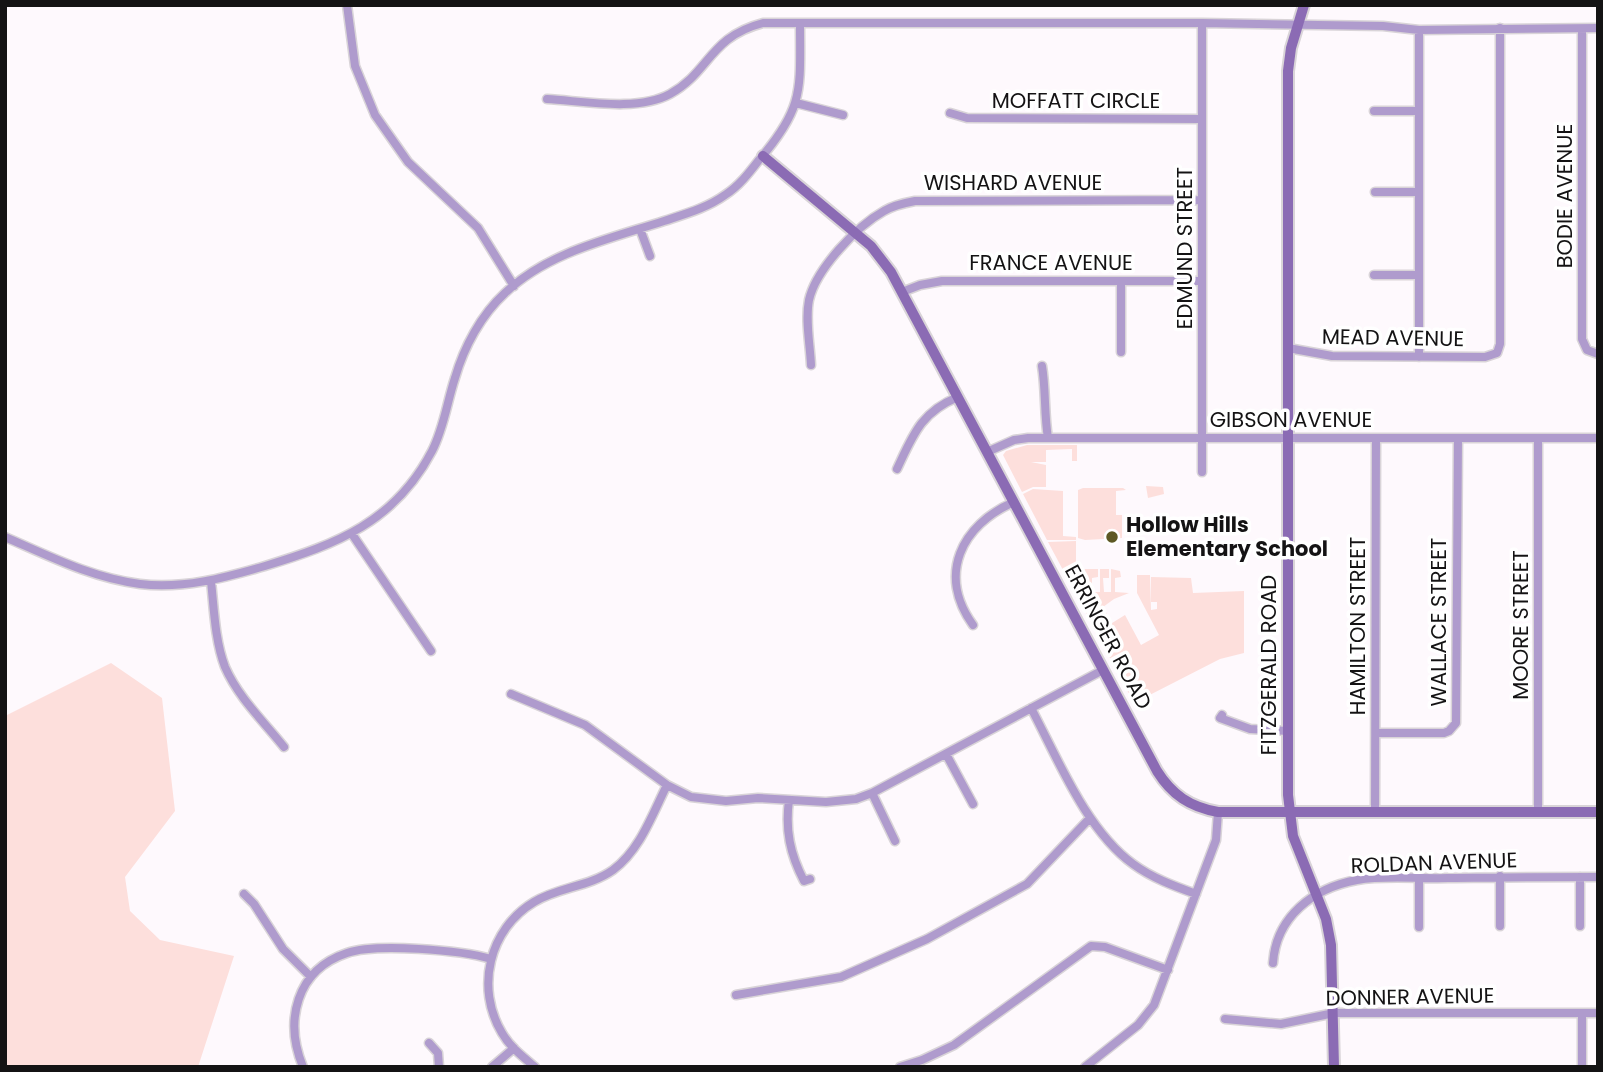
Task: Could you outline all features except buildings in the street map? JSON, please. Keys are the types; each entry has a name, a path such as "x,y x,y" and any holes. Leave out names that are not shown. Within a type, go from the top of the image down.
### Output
{"main road":[{"name":"FITZGERALD ROAD","path":"1304,5 1287,71 1290,813 1298,853 1317,895 1331,945 1334,1067"},
{"name":"ERRINGER ROAD","path":"763,156 856,233 881,258 902,292 1166,784 1189,804 1218,812 1598,812"}],"street":[{"path":"347,5 355,66 374,115 408,162 478,228 514,286"},
{"path":"547,99 631,104 654,101 682,86 719,45 736,32 762,23 1297,24 1383,26 1419,30 1598,28"},
{"path":"5,537 80,569 118,580 165,585 211,581 303,554 352,534 391,506 422,469 443,426 463,355 488,313 514,286 553,260 710,204 738,185 785,128 796,103 800,84 800,23"},
{"name":"EDMUND STREET","path":"1202,23 1202,472"},
{"name":"MEAD AVENUE","path":"1288,348 1332,356 1485,357 1497,353 1500,344 1500,28"},
{"name":"BODIE AVENUE","path":"1582,29 1582,339 1587,350 1598,354"},
{"path":"1419,30 1419,357"},
{"path":"796,103 843,115"},
{"path":"1374,111 1419,111"},
{"name":"MOFFATT CIRCLE","path":"950,113 967,118 1202,119"},
{"path":"1375,192 1419,192"},
{"name":"WISHARD AVENUE","path":"811,365 808,308 813,287 824,267 856,233 884,211 915,201 1202,200"},
{"path":"640,229 650,256"},
{"path":"1374,275 1419,275"},
{"name":"FRANCE AVENUE","path":"902,292 943,281 1202,281"},
{"path":"1121,281 1121,352"},
{"path":"1042,366 1048,438"},
{"path":"897,469 921,422 937,407 958,397"},
{"name":"GIBSON AVENUE","path":"987,452 1014,440 1048,438 1598,438"},
{"name":"HAMILTON STREET","path":"1375,813 1376,438"},
{"name":"WALLACE STREET","path":"1376,733 1444,733 1456,723 1458,438"},
{"name":"MOORE STREET","path":"1538,438 1538,813"},
{"path":"973,625 962,608 957,591 960,554 980,521 995,510 1014,502"},
{"path":"352,534 430,651"},
{"path":"211,581 220,648 226,670 284,747"},
{"path":"511,694 585,725 679,792 703,799 839,802 872,793 1103,670"},
{"path":"1031,708 1090,818 1109,843 1133,865 1196,894"},
{"path":"1222,715 1220,718 1250,729 1288,731"},
{"path":"946,754 973,804"},
{"path":"535,1067 502,1034 492,1010 488,986 491,958 507,926 524,909 547,896 602,877 623,862 639,841 667,785"},
{"path":"872,793 895,841"},
{"path":"789,800 787,825 790,850 804,881 810,878"},
{"path":"1085,1067 1147,1016 1158,995 1216,840 1218,812"},
{"path":"736,995 841,977 927,939 1027,884 1090,818"},
{"path":"1500,877 1500,926"},
{"path":"1580,877 1580,926"},
{"name":"ROLDAN AVENUE","path":"1273,963 1274,946 1285,924 1300,906 1317,895 1357,880 1598,877"},
{"path":"1419,879 1419,927"},
{"path":"244,894 254,904 283,949 311,977"},
{"path":"900,1067 954,1045 1091,946 1105,947 1168,971"},
{"path":"303,1067 295,1045 293,1023 296,1004 311,977 335,958 361,950 457,952 491,958"},
{"name":"DONNER AVENUE","path":"1225,1019 1281,1024 1334,1013 1598,1013"},
{"path":"1582,1013 1582,1067"},
{"path":"429,1042 438,1054 439,1067"},
{"path":"492,1067 514,1048"}],"shaded area":[{"path":"1027,445 1077,445 1077,461 1072,461 1072,449 1046,450 1046,462 1031,462 1046,465 1046,487 1033,487 1022,492 1003,455 1006,451"},
{"path":"1146,486 1163,487 1164,494 1148,498"},
{"path":"1033,489 1063,491 1063,536 1076,537 1076,540 1047,540 1023,494"},
{"path":"1078,490 1126,490 1116,491 1116,515 1122,515 1122,538 1078,538"},
{"path":"1076,541 1076,569 1098,569 1098,577 1092,578 1092,592 1100,592 1100,569 1109,569 1109,578 1103,578 1104,592 1111,592 1111,569 1120,571 1121,577 1115,578 1115,592 1129,593 1103,607 1112,623 1125,615 1141,645 1159,635 1137,593 1137,575 1150,575 1151,610 1157,609 1157,602 1151,602 1151,577 1191,578 1193,593 1244,591 1244,653 1220,659 1134,703 1048,542"},
{"path":"111,663 162,698 175,811 125,877 130,911 160,940 234,956 198,1067 5,1067 5,716"}],"place":[{"name":"Hollow Hills Elementary School","path":"1112,537"}]}
